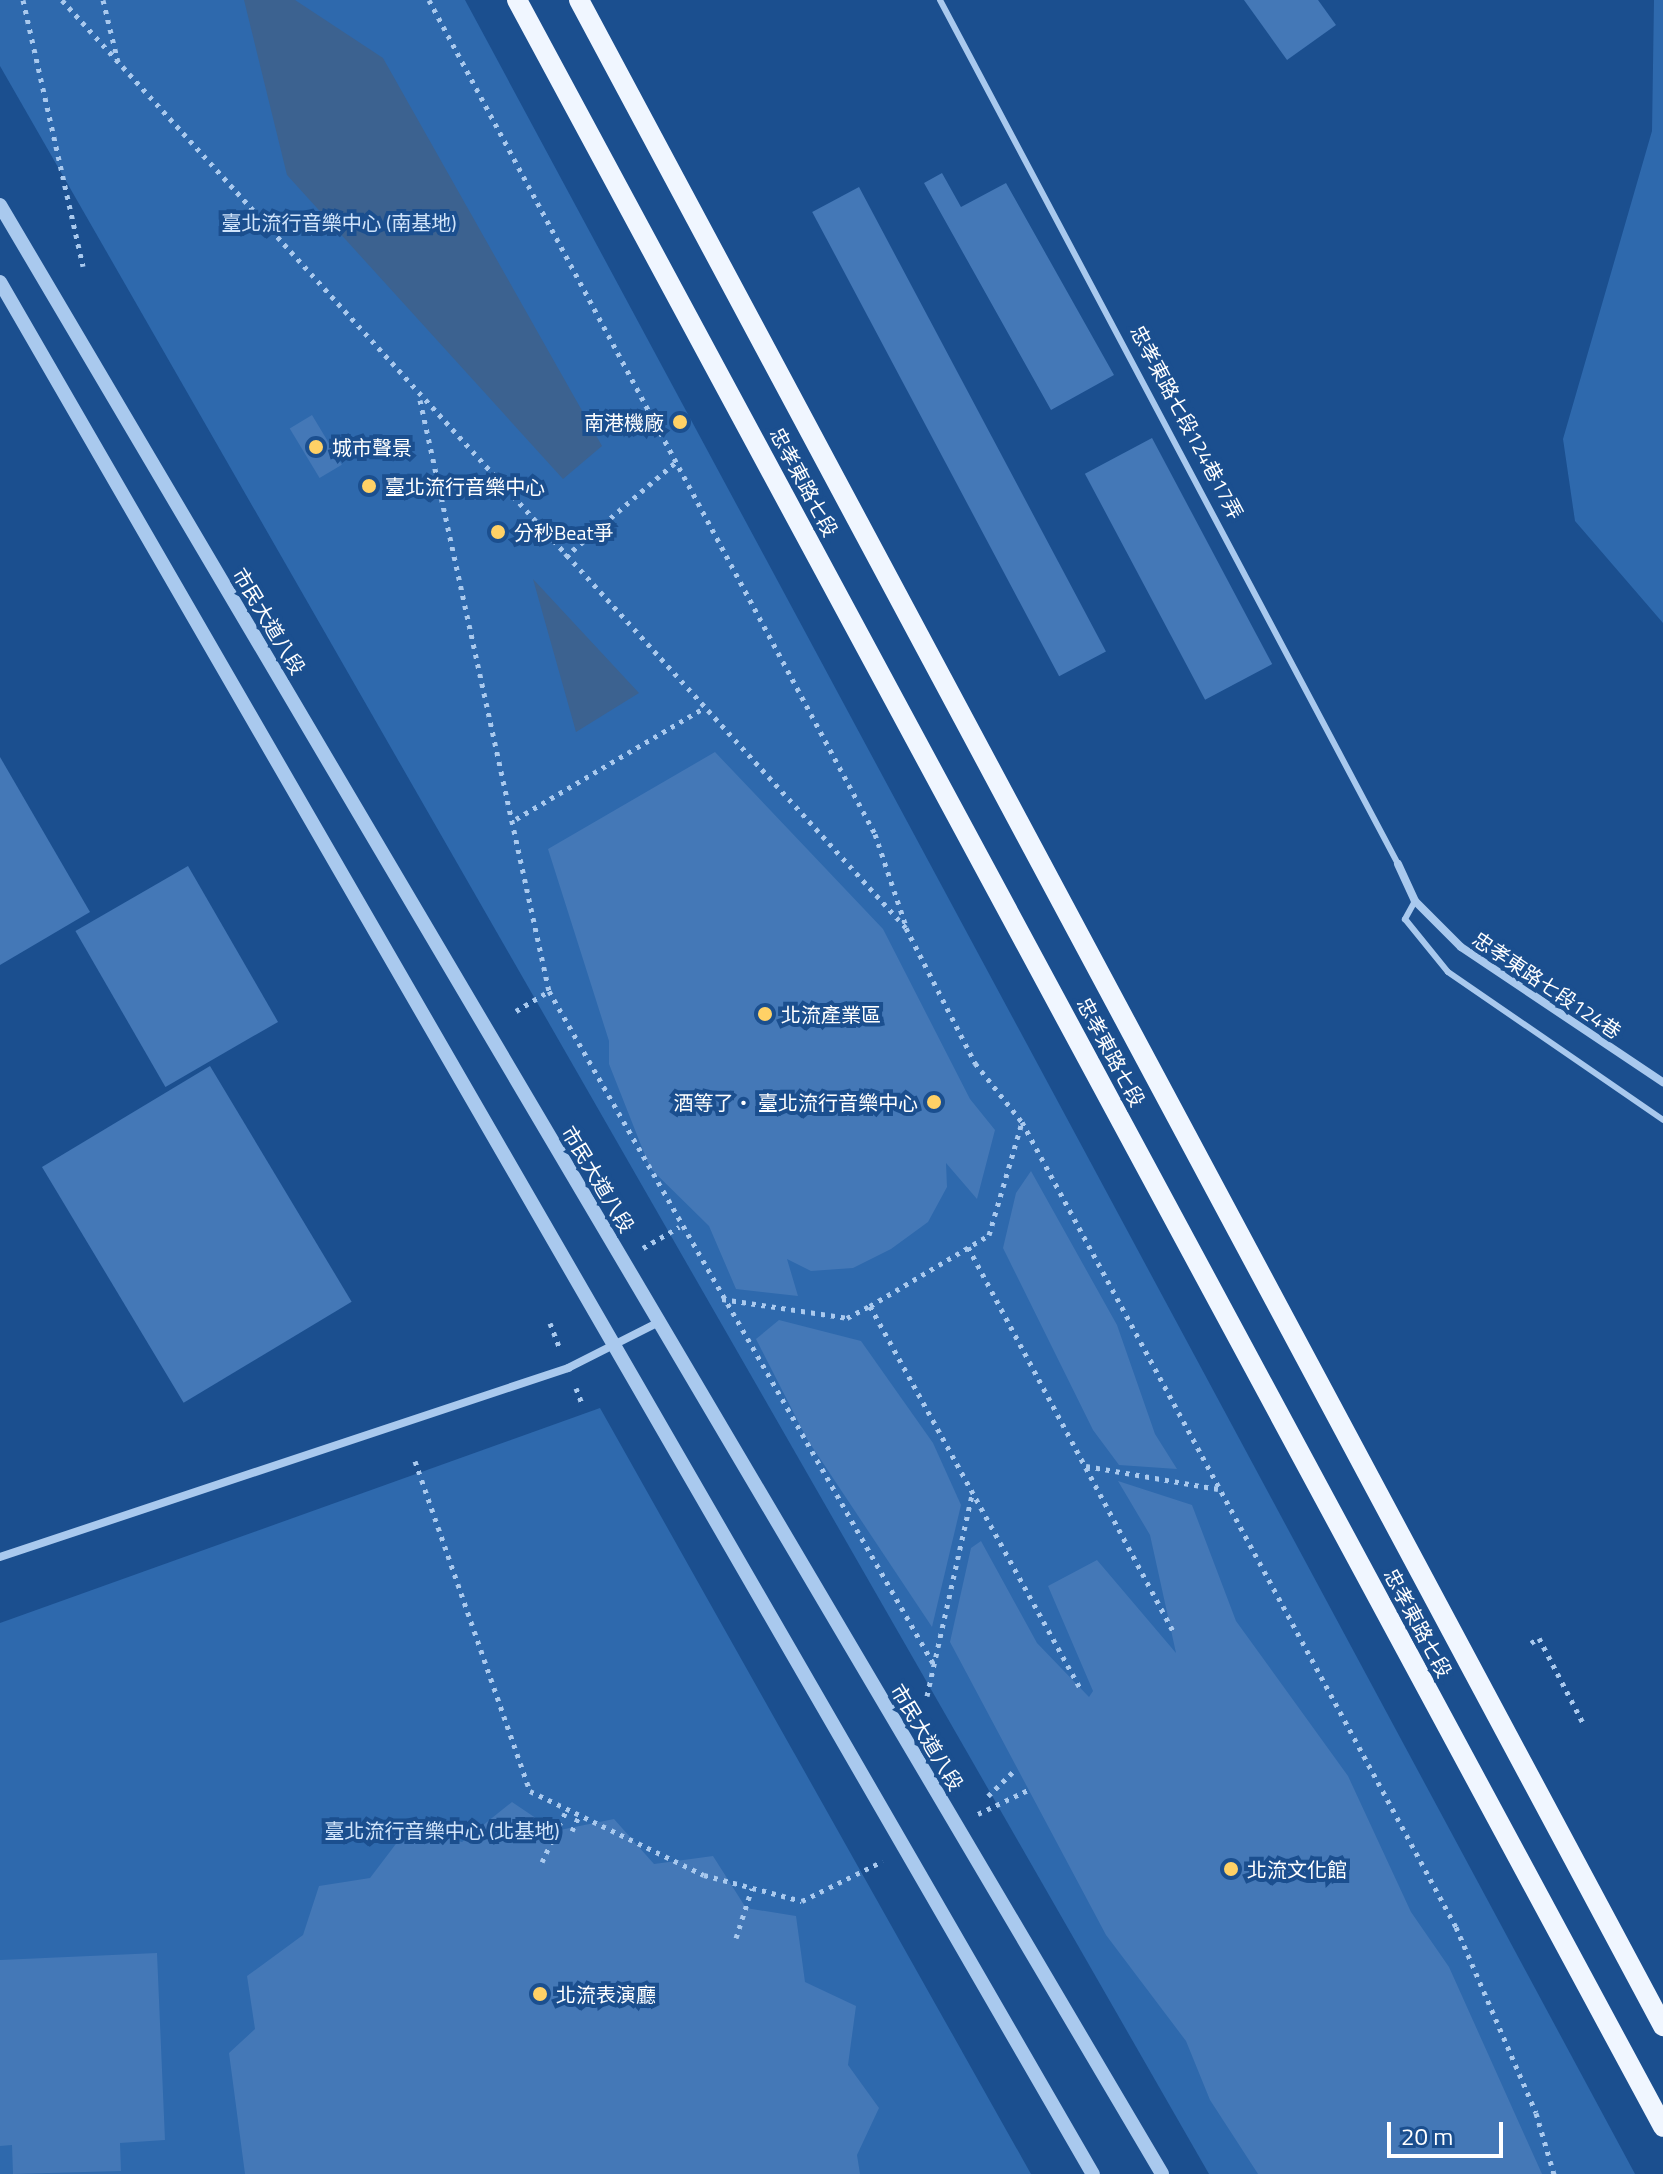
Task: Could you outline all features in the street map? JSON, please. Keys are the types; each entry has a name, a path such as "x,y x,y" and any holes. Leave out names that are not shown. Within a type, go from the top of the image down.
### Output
{"main road":[{"name":"忠孝東路七段","path":"517,0 1663,2127"},
{"name":"忠孝東路七段","path":"579,0 1663,2026"}],"street":[{"name":"市民大道八段","path":"0,205 1162,2174"},
{"path":"0,282 1093,2174"},
{"name":"忠孝東路七段124巷","path":"1398,864 1415,901 1461,947 1663,1082"},
{"path":"0,1557 616,1347 659,1322"}],"lane":[{"name":"忠孝東路七段124巷17弄","path":"940,0 1398,864"},
{"path":"1415,901 1405,919 1448,972 1663,1120"}],"path":[{"path":"23,0 83,266"},
{"path":"62,0 420,399 906,928"},
{"path":"103,0 119,63"},
{"path":"429,0 875,834 906,928 975,1063 1022,1122 1456,1927 1536,2113 1554,2174"},
{"path":"420,399 516,819 549,991 679,1226 934,1665"},
{"path":"565,557 676,462"},
{"path":"516,819 704,708"},
{"path":"516,1011 549,991"},
{"path":"721,1299 847,1318 870,1306 989,1235 1022,1122"},
{"path":"651,1243 679,1226"},
{"path":"968,1247 1174,1632"},
{"path":"870,1306 1080,1688"},
{"path":"415,1461 530,1791 704,1875 802,1901 886,1859"},
{"path":"1085,1466 1219,1489"},
{"path":"927,1696 972,1493"},
{"path":"1531,1643 1539,1638 1583,1723"},
{"path":"988,1796 1016,1769"},
{"path":"971,1818 1028,1790"},
{"path":"542,1862 567,1809"},
{"path":"572,1831 579,1816"},
{"path":"736,1938 752,1888"}],"green space":[{"name":"臺北流行音樂中心 (南基地)","path":"0,0 465,0 1635,2174 1209,2174 0,66"},
{"path":"1654,0 1663,0 1663,623 1575,521 1563,439 1652,131"},
{"name":"臺北流行音樂中心 (北基地)","path":"600,1408 1031,2174 0,2174 0,1623"}],"shaded area":[{"path":"244,0 295,0 383,58 602,446 563,479 287,175"},
{"path":"533,579 639,693 576,732"}],"building":[{"path":"1244,0 1318,0 1336,25 1287,60"},
{"path":"942,173 961,207 1006,183 1114,375 1051,410 924,183"},
{"path":"859,187 1106,651 1059,676 812,212"},
{"name":"城市聲景","path":"312,415 342,465 320,478 290,428"},
{"path":"1152,438 1272,664 1205,700 1085,474"},
{"name":"北流產業區","path":"715,752 883,929 970,1099 995,1130 977,1199 946,1163 947,1187 928,1222 891,1249 853,1268 811,1271 787,1259 798,1296 736,1289 709,1226 650,1168 609,1064 609,1041 548,849"},
{"path":"0,757 90,912 0,965"},
{"path":"188,866 278,1022 165,1087 75,931"},
{"path":"210,1066 352,1302 184,1403 42,1167"},
{"path":"1031,1171 1117,1325 1155,1434 1177,1469 1119,1465 1093,1430 1003,1248 1016,1193"},
{"path":"779,1320 861,1341 933,1443 961,1505 932,1627 807,1439 756,1339"},
{"name":"北流文化館","path":"1118,1481 1192,1505 1236,1621 1348,1776 1411,1912 1449,1967 1542,2174 1258,2174 1210,2100 1186,2041 1106,1935 950,1642 971,1548 981,1541 1037,1643 1089,1697 1093,1691 1048,1586 1097,1560 1176,1653 1150,1535"},
{"name":"北流表演廳","path":"512,1802 555,1831 614,1819 654,1864 713,1856 746,1908 796,1916 805,1982 856,2006 848,2065 879,2108 857,2155 860,2174 245,2174 229,2053 255,2029 247,1976 303,1935 319,1886 370,1878 408,1828 462,1842"},
{"path":"157,1953 165,2140 120,2143 121,2171 13,2174 12,2145 0,2146 0,1960"}],"place":[{"name":"南港機廠","path":"680,422"},
{"name":"城市聲景","path":"316,447"},
{"name":"臺北流行音樂中心","path":"369,486"},
{"name":"分秒Beat爭","path":"498,532"},
{"name":"北流產業區","path":"765,1014"},
{"name":"酒等了・ 臺北流行音樂中心","path":"934,1102"},
{"name":"北流文化館","path":"1231,1869"},
{"name":"北流表演廳","path":"540,1994"}]}
